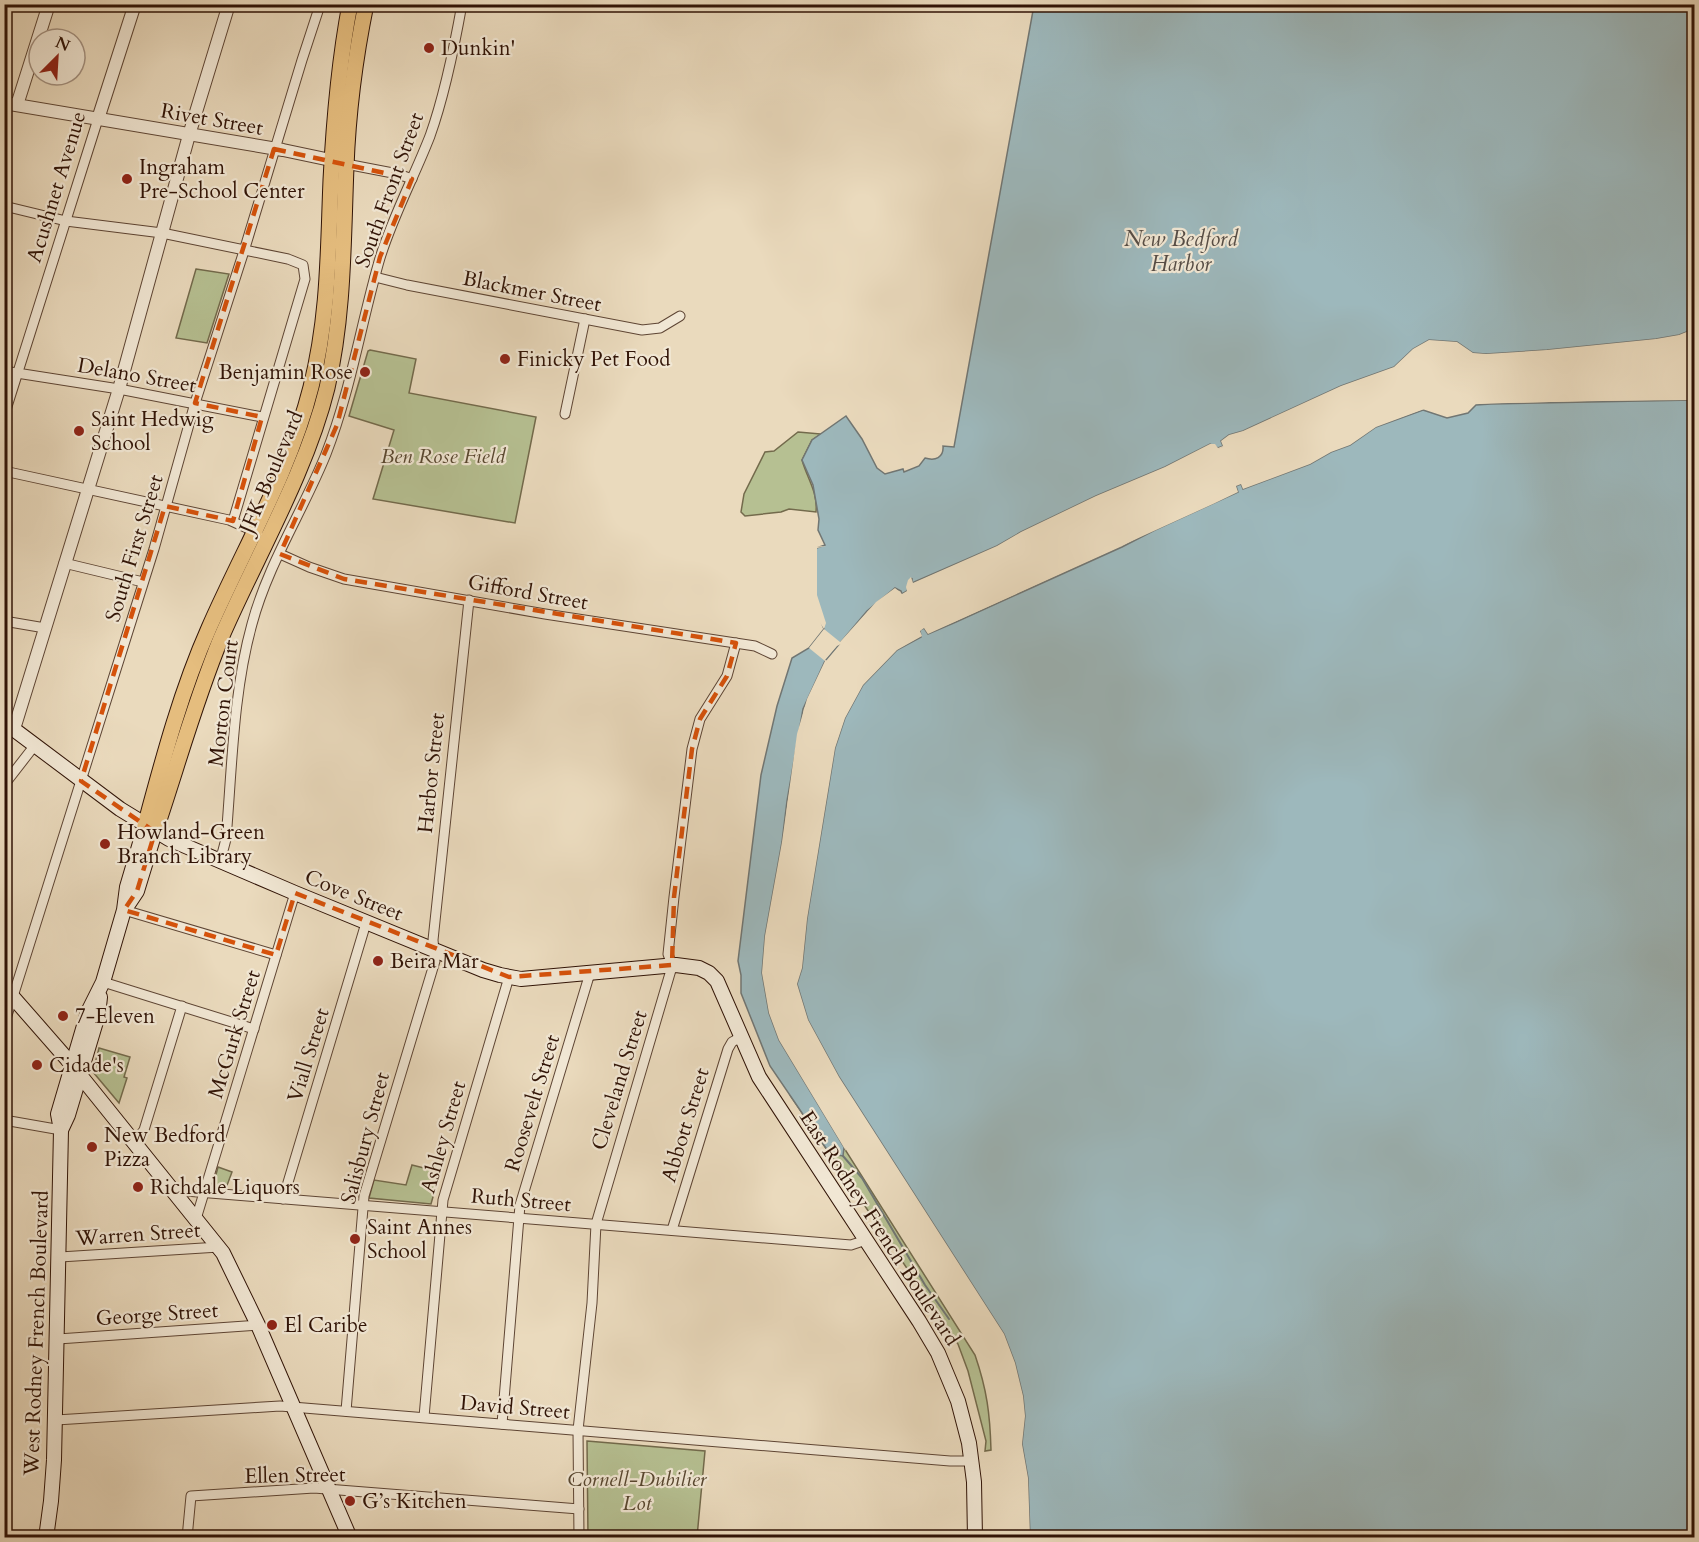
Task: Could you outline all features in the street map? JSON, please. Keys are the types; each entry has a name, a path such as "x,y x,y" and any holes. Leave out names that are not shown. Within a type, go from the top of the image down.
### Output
{"main road":[{"name":"JFK Boulevard","path":"339,162 336,106 350,4"},
{"name":"JFK Boulevard","path":"150,829 294,444 316,368 328,287 339,162 366,4"},
{"name":"Cove Street","path":"9,725 81,781 150,829 220,862 483,970 509,977 534,978 685,965 709,973 720,987"},
{"name":"West Rodney French Boulevard","path":"46,1538 52,1490 56,1420 61,1130 58,1114 76,1071 88,1012 102,986 124,910 137,891 150,829"},
{"name":"East Rodney French Boulevard","path":"720,987 762,1082 919,1321 944,1365 958,1401 971,1461 975,1538"},
{"path":"9,992 135,1142 228,1261 350,1538"}],"street":[{"path":"11,104 49,4"},
{"name":"Acushnet Avenue","path":"4,416 135,4"},
{"path":"9,725 45,628 118,389 189,135 230,4"},
{"name":"South Front Street","path":"280,554 318,474 337,425 386,241 440,104 462,4"},
{"name":"South First Street","path":"4,1025 9,992 81,781 143,582 195,403 320,5"},
{"name":"Rivet Street","path":"11,104 274,149 398,174 412,179"},
{"path":"4,206 66,221 162,233 288,259 303,265 305,279 262,417 233,521"},
{"name":"Blackmer Street","path":"375,277 642,330 660,328 680,316"},
{"path":"565,414 585,320"},
{"name":"Delano Street","path":"4,371 118,389 262,417"},
{"path":"4,471 233,521 260,534"},
{"name":"Gifford Street","path":"280,554 344,579 755,646 772,654"},
{"name":"Morton Court","path":"220,862 226,839 245,653 259,603 280,554"},
{"path":"64,563 143,582"},
{"name":"Harbor Street","path":"434,950 432,940 469,600"},
{"path":"4,621 45,628"},
{"name":"Cleveland Street","path":"579,1538 578,1430 592,1303 596,1224 672,965 668,954 692,749 700,719 727,676 736,643"},
{"path":"4,785 34,745"},
{"name":"McGurk Street","path":"196,1219 295,893"},
{"path":"124,910 276,956"},
{"name":"Viall Street","path":"283,1199 366,923"},
{"name":"Salisbury Street","path":"346,1411 363,1205 367,1184 435,961 434,950"},
{"name":"Roosevelt Street","path":"502,1424 522,1200 590,973"},
{"name":"Ashley Street","path":"424,1418 441,1211 509,977"},
{"path":"102,986 182,1006 254,1029"},
{"path":"135,1142 144,1130 182,1006"},
{"name":"Abbott Street","path":"672,1230 728,1049 732,1042 741,1037"},
{"path":"4,1120 61,1130"},
{"name":"Ruth Street","path":"173,1190 851,1245 866,1240"},
{"name":"Warren Street","path":"60,1257 219,1247"},
{"name":"George Street","path":"58,1339 258,1325"},
{"name":"David Street","path":"56,1420 280,1406 971,1461"},
{"name":"Ellen Street","path":"187,1538 191,1496 314,1488 579,1509"}],"highlighted area":[{"path":"274,149 412,179 380,257 337,425 280,554 344,579 736,643 727,676 700,719 692,749 674,897 672,965 509,977 295,893 276,955 124,910 137,891 155,832 81,781 165,506 233,521 262,417 195,403"}],"green space":[{"path":"196,269 229,274 207,343 176,338"},
{"name":"Ben Rose Field","path":"370,350 416,359 409,393 536,417 515,523 373,499 394,430 349,416"},
{"path":"798,432 821,434 812,440 802,460 814,492 816,512 789,509 745,516 741,512 744,494 765,452 774,451"},
{"path":"99,1048 130,1057 124,1077 127,1078 119,1103 93,1072"},
{"path":"790,1095 822,1113 975,1355 987,1402 991,1450 985,1451 986,1441 968,1371 958,1344"},
{"path":"412,1165 440,1172 431,1204 369,1198 374,1180 406,1185"},
{"path":"218,1167 232,1172 226,1188 213,1186"},
{"name":"Cornell-Dubilier Lot","path":"587,1441 705,1451 697,1537 588,1537"}],"water":[{"name":"New Bedford Harbor","path":"1034,5 1694,5 1694,329 1679,335 1656,339 1486,354 1473,353 1457,342 1429,340 1413,349 1394,367 1341,386 1243,431 1229,435 1221,441 1223,446 1218,448 1210,444 1165,467 1096,496 997,546 912,583 912,578 907,591 902,594 895,588 867,611 825,661 803,709 765,936 762,973 769,1013 779,1040 844,1147 843,1156 830,1154 770,1066 741,993 738,961 761,775 777,706 792,658 809,648 824,629 818,614 811,550 825,545 818,530 819,519 813,485 802,460 812,440 846,416 862,439 877,468 885,474 903,469 904,472 919,466 925,458 938,458 943,446 954,447"},
{"path":"1694,400 1694,1537 1030,1537 1028,1478 1022,1444 1025,1416 1023,1396 1015,1363 1004,1334 839,1077 808,1020 797,984 802,968 807,919 835,748 845,718 863,685 897,650 921,637 920,630 924,628 928,634 956,622 1238,492 1236,486 1241,484 1243,489 1310,464 1331,452 1350,445 1376,427 1423,410 1447,418 1468,413 1476,405"}],"pier":[{"path":"1694,329 1694,332 1680,338 1656,342 1486,357 1471,356 1456,344 1430,343 1414,352 1395,370 1343,388 1231,438 1225,442 1226,446 1216,450 1211,447 1166,470 1097,499 998,549 913,586 910,585 909,594 901,597 896,592 869,613 845,642 837,646 825,660 828,661 806,710 768,936 765,973 772,1013 781,1039 845,1141 846,1151 779,1040 769,1013 762,973 765,936 782,842 797,734 807,699 825,661 809,648 824,629 840,642 876,602 895,588 902,594 907,591 908,580 911,577 913,583 997,546 1096,496 1165,467 1210,444 1215,444 1218,448 1223,446 1221,441 1229,435 1243,431 1341,386 1394,367 1413,349 1429,340 1457,342 1473,353 1486,354 1656,339 1679,335"},
{"path":"1694,397 1694,400 1473,404 1511,400"},
{"path":"1422,407 1427,408 1376,427 1350,445 1331,452 1310,464 1243,489 1241,484 1236,486 1238,492 928,634 924,628 920,631 922,636 897,650 863,685 845,718 835,748 807,919 802,968 797,984 808,1020 839,1077 1004,1334 1015,1363 1023,1396 1025,1416 1022,1444 1028,1478 1030,1537 1027,1538 1025,1478 1019,1444 1022,1416 1020,1396 1012,1364 1001,1335 836,1079 806,1021 794,984 799,968 804,918 832,748 842,717 861,683 895,648 918,635 917,629 923,625 929,630 955,620 1212,501 1234,490 1235,483 1241,481 1245,486 1309,461 1330,449 1349,442 1374,424"},
{"path":"826,546 817,548 817,595 826,623 824,629 815,615 808,588 806,560 810,547"}],"waterway":[{"path":"843,1156 862,1178 925,1285 949,1319"}],"place":[{"name":"Dunkin'","path":"429,48"},
{"name":"Ingraham Pre-School Center","path":"127,179"},
{"name":"Finicky Pet Food","path":"505,359"},
{"name":"Benjamin Rose","path":"365,372"},
{"name":"Saint Hedwig School","path":"79,431"},
{"name":"Howland-Green Branch Library","path":"105,844"},
{"name":"Beira Mar","path":"378,961"},
{"name":"7-Eleven","path":"63,1016"},
{"name":"Cidade's","path":"37,1065"},
{"name":"New Bedford Pizza","path":"92,1147"},
{"name":"Richdale Liquors","path":"138,1187"},
{"name":"Saint Annes School","path":"355,1239"},
{"name":"El Caribe","path":"272,1325"},
{"name":"G’s Kitchen","path":"350,1501"}]}
